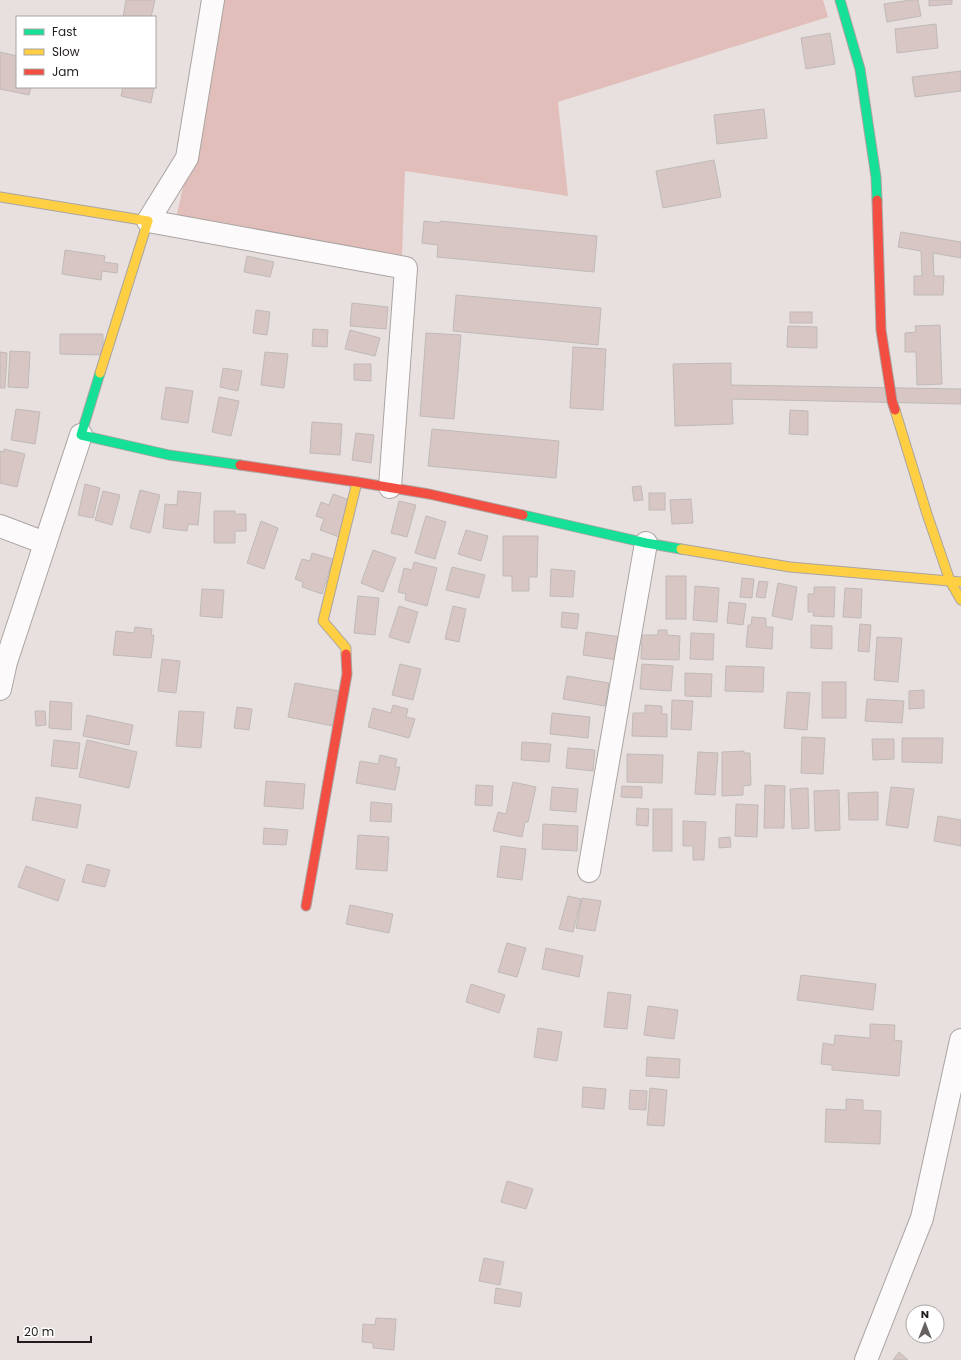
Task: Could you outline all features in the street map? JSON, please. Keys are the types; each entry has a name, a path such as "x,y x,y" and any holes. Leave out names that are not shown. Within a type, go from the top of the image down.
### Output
{"street":[{"path":"0,690 6,662 81,435 148,220 187,158 213,0"},
{"path":"840,0 860,69 876,177 881,330 892,401 927,514 950,581 961,600"},
{"path":"0,197 148,220 406,268 390,487"},
{"path":"81,435 169,455 357,482 428,494 646,543 790,567 961,582"},
{"path":"306,906 347,674 346,648 323,621 357,482"},
{"path":"0,526 45,543"},
{"path":"588,871 646,543"},
{"path":"866,1360 922,1218 956,1086 961,1040"}],"shaded area":[{"path":"224,0 823,0 828,17 558,102 568,196 405,171 402,255 176,219"}],"building":[{"path":"126,0 155,0 151,16 123,16"},
{"path":"918,0 921,16 887,22 884,4"},
{"path":"929,0 952,0 952,4 929,6"},
{"path":"936,24 938,48 897,53 895,29"},
{"path":"830,33 835,64 806,69 801,38"},
{"path":"0,52 16,56 16,88 31,88 29,95 0,89"},
{"path":"961,71 961,91 915,97 912,77"},
{"path":"123,88 154,88 151,103 121,96"},
{"path":"764,109 767,138 717,144 714,115"},
{"path":"714,160 721,197 663,208 656,171"},
{"path":"424,221 440,223 440,221 597,236 594,272 437,257 438,245 422,243"},
{"path":"901,232 961,242 961,258 933,253 934,276 944,276 943,295 914,295 914,276 922,276 921,251 898,247"},
{"path":"65,250 105,256 104,262 118,264 117,273 102,271 101,280 62,274"},
{"path":"247,256 274,262 270,277 244,272"},
{"path":"456,295 601,308 598,345 453,331"},
{"path":"352,303 388,307 386,329 350,326"},
{"path":"256,310 270,312 267,335 253,333"},
{"path":"790,312 812,312 812,323 790,323"},
{"path":"940,325 942,384 917,385 916,352 905,352 905,333 916,332 915,326"},
{"path":"788,326 817,327 817,348 787,347"},
{"path":"313,329 328,330 327,347 312,346"},
{"path":"350,330 380,338 375,356 345,349"},
{"path":"426,333 461,335 454,419 420,416"},
{"path":"60,334 103,334 103,355 60,354"},
{"path":"573,347 606,349 603,410 570,408"},
{"path":"10,351 30,352 28,388 8,387"},
{"path":"0,352 7,353 5,388 0,388"},
{"path":"265,352 288,354 284,388 261,385"},
{"path":"731,363 731,385 961,389 961,404 732,399 733,424 675,426 673,364"},
{"path":"354,364 371,364 371,381 354,380"},
{"path":"223,368 242,371 238,391 220,387"},
{"path":"166,387 193,391 188,423 161,419"},
{"path":"219,397 239,401 231,436 212,432"},
{"path":"16,409 40,412 35,444 11,440"},
{"path":"790,410 808,411 808,435 789,434"},
{"path":"312,422 342,424 340,455 310,453"},
{"path":"432,429 559,441 556,478 428,466"},
{"path":"356,433 374,435 371,463 352,460"},
{"path":"4,449 25,454 17,487 0,483 0,451 4,452"},
{"path":"85,484 100,488 93,518 78,515"},
{"path":"641,486 643,500 634,501 632,487"},
{"path":"140,490 160,495 150,533 130,528"},
{"path":"103,491 120,495 112,525 95,520"},
{"path":"178,491 201,493 198,525 188,524 187,531 163,528 165,504 177,505"},
{"path":"649,493 665,493 665,510 649,510"},
{"path":"333,494 355,502 342,538 320,530 324,519 316,516 321,502 329,505"},
{"path":"691,499 693,523 672,524 670,500"},
{"path":"399,501 416,505 407,537 391,533"},
{"path":"214,511 235,511 235,514 246,514 246,531 235,531 235,543 214,543"},
{"path":"426,516 446,522 435,559 415,553"},
{"path":"261,521 278,528 264,569 247,563"},
{"path":"466,530 488,536 481,561 458,554"},
{"path":"503,536 538,536 537,577 529,577 529,591 512,591 512,576 503,576"},
{"path":"373,550 396,558 383,592 361,583"},
{"path":"312,553 333,559 322,594 302,587 303,582 295,579 302,559 310,561"},
{"path":"414,562 437,568 427,606 405,600 406,594 398,592 404,568 412,570"},
{"path":"452,567 485,575 479,598 446,590"},
{"path":"551,569 575,571 573,597 550,596"},
{"path":"666,576 686,576 686,619 666,619"},
{"path":"742,578 754,579 752,598 740,597"},
{"path":"759,581 768,582 765,598 756,597"},
{"path":"778,583 797,587 792,620 772,616"},
{"path":"695,586 719,588 717,622 693,620"},
{"path":"814,587 835,587 834,617 813,616 814,612 808,612 808,594 814,594"},
{"path":"845,588 862,589 861,618 843,617"},
{"path":"202,589 224,590 222,618 200,616"},
{"path":"358,596 379,598 375,635 354,633"},
{"path":"729,602 746,604 743,625 727,623"},
{"path":"399,606 418,612 409,643 389,637"},
{"path":"453,606 466,609 459,642 445,639"},
{"path":"562,612 579,614 577,629 561,627"},
{"path":"752,617 766,618 766,627 773,627 772,649 746,647 748,625 751,625"},
{"path":"860,624 871,625 869,652 858,651"},
{"path":"811,625 832,626 832,649 811,648"},
{"path":"135,627 152,629 151,635 154,635 151,658 113,655 116,631 134,633"},
{"path":"658,630 667,630 667,635 680,636 679,660 641,659 642,635 658,635"},
{"path":"586,632 621,637 618,660 583,655"},
{"path":"691,633 714,634 713,660 690,659"},
{"path":"877,637 902,638 898,682 874,680"},
{"path":"162,659 180,661 176,693 158,691"},
{"path":"400,664 421,669 413,700 392,695"},
{"path":"642,664 673,666 671,691 640,689"},
{"path":"726,666 764,667 763,692 725,691"},
{"path":"685,673 712,674 711,697 685,696"},
{"path":"567,676 609,683 605,706 563,699"},
{"path":"822,682 846,682 846,718 822,718"},
{"path":"295,683 339,691 333,726 288,717"},
{"path":"924,690 924,708 909,709 909,691"},
{"path":"787,692 810,693 807,730 784,728"},
{"path":"867,699 904,701 902,723 865,721"},
{"path":"672,700 693,701 691,730 671,729"},
{"path":"50,701 72,703 71,730 49,728"},
{"path":"393,705 408,709 406,717 415,719 409,738 368,727 373,708 391,713"},
{"path":"645,705 662,706 662,714 667,714 667,737 632,736 633,713 645,713"},
{"path":"237,707 252,709 249,730 234,728"},
{"path":"35,711 45,711 46,725 36,726"},
{"path":"179,711 204,712 201,748 176,746"},
{"path":"552,713 590,717 588,738 550,734"},
{"path":"87,715 133,725 129,745 83,736"},
{"path":"802,737 825,738 823,774 801,773"},
{"path":"902,738 943,738 942,763 902,762"},
{"path":"872,739 894,739 894,759 873,760"},
{"path":"54,740 80,743 77,769 51,766"},
{"path":"87,740 137,752 129,788 79,777"},
{"path":"522,742 551,744 549,762 521,760"},
{"path":"568,748 595,750 593,771 566,768"},
{"path":"744,751 744,753 750,753 751,785 743,786 743,795 722,796 722,752"},
{"path":"698,752 718,753 715,795 695,794"},
{"path":"627,754 663,755 662,783 627,782"},
{"path":"380,755 397,759 395,767 400,767 395,790 356,783 360,761 378,764"},
{"path":"266,781 305,784 303,809 264,806"},
{"path":"513,782 536,787 528,822 525,822 522,837 493,831 498,812 506,814"},
{"path":"476,785 493,786 492,806 475,805"},
{"path":"765,785 785,786 784,828 764,828"},
{"path":"622,786 642,787 642,798 621,797"},
{"path":"552,787 578,789 576,812 550,810"},
{"path":"891,787 914,789 908,828 886,825"},
{"path":"808,788 809,828 792,829 790,789"},
{"path":"839,790 840,830 815,831 814,791"},
{"path":"878,792 878,820 849,820 848,793"},
{"path":"36,797 81,805 77,828 32,820"},
{"path":"371,802 392,804 391,822 370,821"},
{"path":"736,804 758,805 757,837 735,836"},
{"path":"637,808 649,809 648,826 636,825"},
{"path":"653,809 672,809 672,851 653,851"},
{"path":"938,816 961,820 961,846 934,841"},
{"path":"683,821 706,822 704,860 693,860 693,846 683,846"},
{"path":"543,824 578,826 577,851 542,849"},
{"path":"264,828 288,830 286,845 263,844"},
{"path":"358,835 389,837 387,871 356,869"},
{"path":"730,837 731,847 719,848 719,838"},
{"path":"501,846 526,849 522,880 497,877"},
{"path":"87,864 110,870 105,887 82,882"},
{"path":"26,866 65,880 58,901 18,887"},
{"path":"568,896 581,899 573,932 559,929"},
{"path":"582,898 601,901 595,931 576,928"},
{"path":"350,905 393,914 389,933 346,924"},
{"path":"507,943 526,948 517,977 498,972"},
{"path":"546,948 583,956 579,977 542,969"},
{"path":"801,975 876,984 873,1010 797,1000"},
{"path":"471,984 505,995 499,1013 466,1002"},
{"path":"608,992 631,995 627,1029 604,1027"},
{"path":"648,1006 678,1010 674,1039 644,1035"},
{"path":"870,1024 895,1025 894,1040 902,1041 899,1076 832,1070 832,1065 821,1064 823,1043 834,1045 835,1035 870,1038"},
{"path":"538,1028 562,1032 557,1061 534,1057"},
{"path":"647,1057 680,1059 679,1078 646,1076"},
{"path":"583,1087 606,1089 604,1109 582,1107"},
{"path":"650,1088 667,1090 664,1126 647,1125"},
{"path":"630,1090 647,1091 646,1110 629,1109"},
{"path":"846,1099 863,1100 863,1110 881,1111 880,1144 825,1142 826,1109 846,1110"},
{"path":"507,1181 533,1189 526,1209 501,1202"},
{"path":"484,1258 504,1262 500,1285 479,1281"},
{"path":"496,1288 522,1293 520,1307 494,1303"},
{"path":"376,1318 396,1319 394,1350 373,1348 373,1343 362,1342 363,1324 375,1325"},
{"path":"899,1352 908,1360 893,1360"}],"traffic: fast":[{"path":"840,0 860,69 876,177 877,200"},
{"path":"100,373 81,435 169,455 240,465"},
{"path":"523,515 646,543 681,549"}],"traffic: slow":[{"path":"0,197 148,221 100,373"},
{"path":"895,410 927,514 950,581 961,600"},
{"path":"346,654 346,648 323,621 357,482"},
{"path":"681,549 790,567 961,582"}],"traffic: jam":[{"path":"877,200 881,330 892,401 895,410"},
{"path":"240,465 429,494 523,515"},
{"path":"306,906 347,674 346,654"}]}
